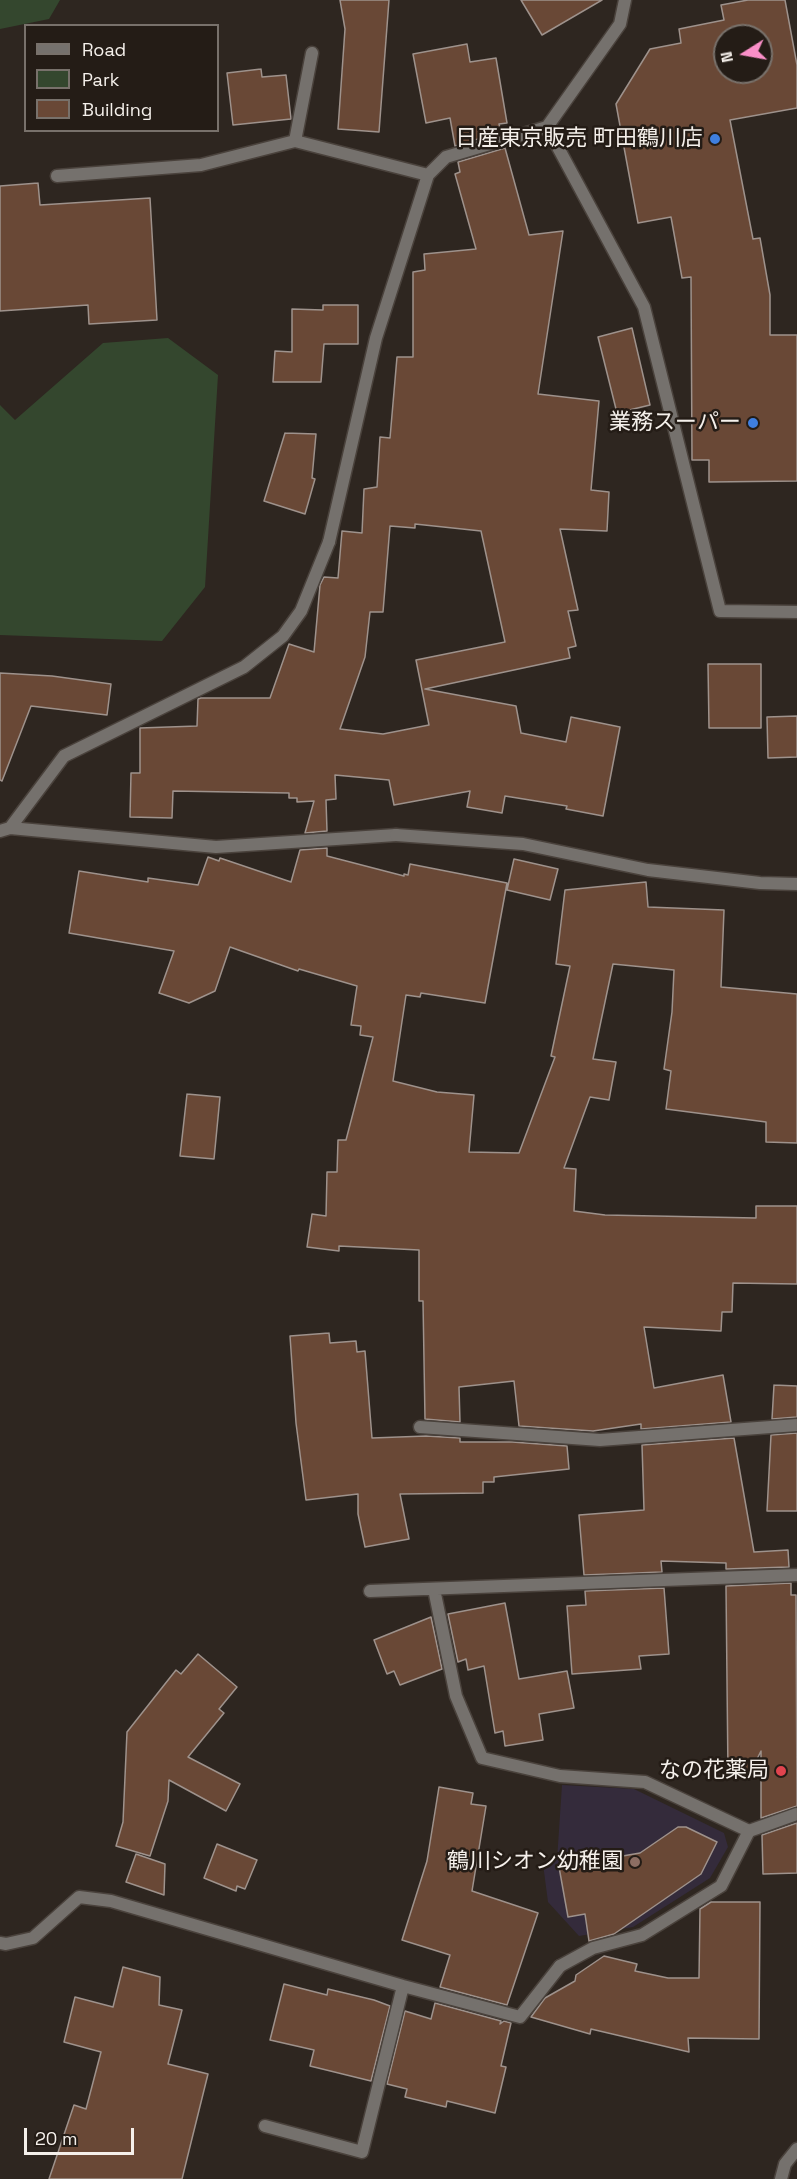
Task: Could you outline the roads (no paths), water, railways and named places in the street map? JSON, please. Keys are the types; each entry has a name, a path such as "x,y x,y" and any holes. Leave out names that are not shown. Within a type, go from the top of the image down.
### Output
{"street":[{"path":"5,829 64,756 244,667 283,636 301,611 329,542 376,338 428,175 446,157 547,127 620,24 625,0"},
{"path":"295,141 312,53"},
{"path":"547,127 644,307 720,611 797,612"},
{"path":"57,176 201,165 295,141 428,175"},
{"path":"5,829 216,847 396,836 523,844 648,870 760,883 797,884"},
{"path":"420,1427 600,1440 797,1425"},
{"path":"370,1591 797,1575"},
{"path":"434,1589 456,1696 482,1758 560,1776 645,1782 749,1831"},
{"path":"0,1943 6,1944 33,1938 79,1897 111,1901 403,1986 520,2017 560,1966 593,1948 642,1935 721,1886 749,1831 797,1814"},
{"path":"265,2126 362,2152 403,1986"},
{"path":"781,2179 785,2164 797,2149"}],"place":[{"name":"日産東京販売 町田鶴川店","path":"715,139"},
{"name":"業務スーパー","path":"753,423"},
{"name":"なの花薬局","path":"781,1771"},
{"name":"鶴川シオン幼稚園","path":"635,1862"}]}
